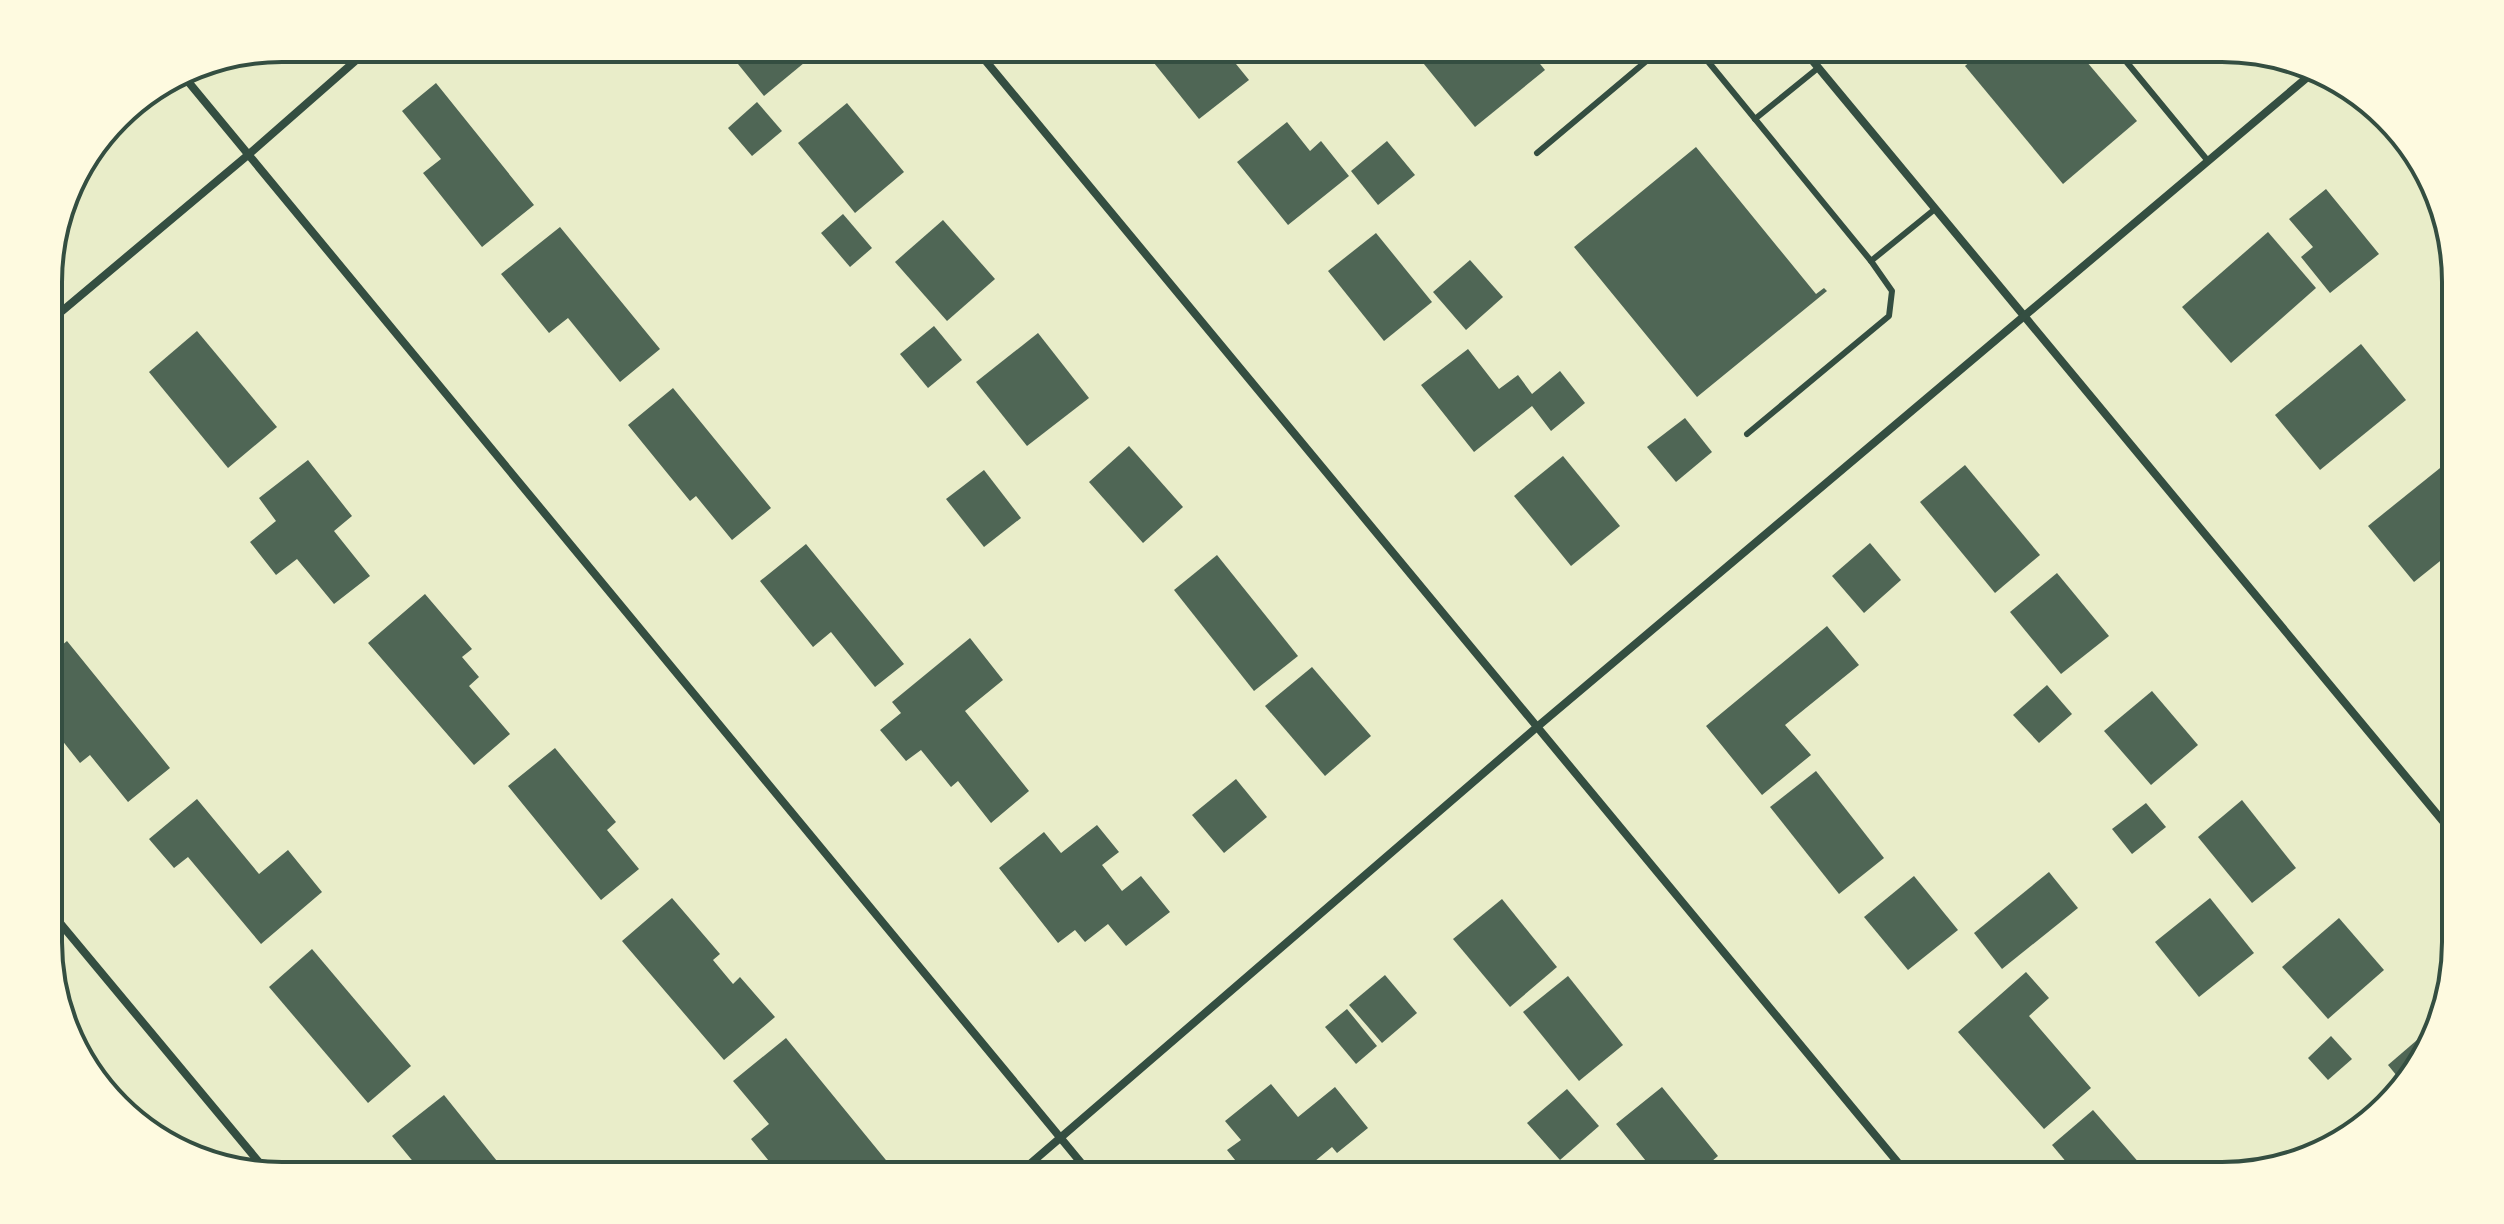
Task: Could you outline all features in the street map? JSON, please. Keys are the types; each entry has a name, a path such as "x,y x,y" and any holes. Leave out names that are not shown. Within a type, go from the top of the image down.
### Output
{"street":[{"path":"62,311 354,62"},
{"path":"987,62 1897,1162"},
{"path":"1813,62 2442,820"},
{"path":"1033,1162 1537,727 2305,79"},
{"path":"189,83 1081,1162"},
{"path":"62,925 257,1160"}],"lane":[{"path":"1537,153 1645,62"},
{"path":"1708,62 1892,291 1889,316 1747,434"},
{"path":"2127,62 2208,161"},
{"path":"1755,119 1818,68"},
{"path":"1871,261 1935,209"}],"building":[{"path":"736,62 805,62 764,96"},
{"path":"1153,62 1234,62 1249,80 1199,119"},
{"path":"1422,62 1538,62 1545,70 1475,127"},
{"path":"1970,62 2087,62 2137,121 2063,184 1965,66"},
{"path":"436,83 534,205 482,247 423,173 441,159 402,111"},
{"path":"757,102 782,131 752,156 728,128"},
{"path":"847,103 904,172 855,213 798,143"},
{"path":"1287,122 1310,151 1321,141 1349,176 1288,225 1237,162"},
{"path":"1387,141 1415,175 1378,205 1351,171"},
{"path":"1696,147 1816,294 1824,288 1827,291 1697,397 1574,247"},
{"path":"2326,189 2379,254 2330,293 2301,257 2313,247 2289,219"},
{"path":"843,214 872,248 850,267 821,233"},
{"path":"943,220 995,279 947,321 895,262"},
{"path":"560,227 660,349 620,382 568,318 549,333 501,274"},
{"path":"2268,232 2316,288 2231,363 2182,307"},
{"path":"1376,233 1432,302 1384,341 1328,271"},
{"path":"1470,260 1503,297 1466,330 1433,292"},
{"path":"934,326 962,360 928,388 900,354"},
{"path":"197,331 277,427 228,468 149,372"},
{"path":"1038,333 1089,398 1027,446 976,382"},
{"path":"2361,344 2406,400 2320,470 2275,415"},
{"path":"1468,349 1499,389 1518,375 1532,394 1560,371 1585,403 1551,431 1532,406 1474,452 1421,385"},
{"path":"673,388 771,508 732,540 696,496 690,501 628,425"},
{"path":"1685,418 1712,452 1676,482 1647,447"},
{"path":"1129,446 1183,507 1143,543 1089,482"},
{"path":"1563,456 1620,526 1571,566 1514,496"},
{"path":"308,460 352,516 334,531 370,576 334,604 297,559 276,575 250,542 276,521 259,498"},
{"path":"1965,465 2040,555 1995,593 1920,502"},
{"path":"2442,466 2442,559 2414,582 2368,526"},
{"path":"984,470 1021,518 984,547 946,499"},
{"path":"1870,543 1901,580 1864,613 1832,576"},
{"path":"806,544 904,664 875,687 831,632 813,647 760,581"},
{"path":"1217,555 1298,656 1254,691 1174,590"},
{"path":"2057,573 2109,636 2061,674 2010,612"},
{"path":"425,594 472,649 462,657 479,677 469,686 510,734 474,765 368,643"},
{"path":"1827,626 1859,665 1785,725 1811,755 1762,795 1706,726"},
{"path":"970,638 1003,680 965,711 1029,791 991,823 958,781 951,787 921,750 906,761 880,730 901,713 892,702"},
{"path":"67,641 170,768 128,802 90,755 80,763 62,740 62,645"},
{"path":"1312,667 1371,736 1325,776 1265,706"},
{"path":"2047,685 2072,714 2039,743 2013,715"},
{"path":"2152,691 2198,745 2151,785 2104,731"},
{"path":"555,748 616,822 607,830 639,869 601,900 508,786"},
{"path":"1816,771 1884,858 1839,894 1770,807"},
{"path":"1236,779 1267,817 1224,853 1192,815"},
{"path":"197,799 259,874 288,850 322,892 261,944 188,857 174,868 149,839"},
{"path":"2242,800 2296,868 2252,903 2198,837"},
{"path":"2146,803 2166,827 2132,854 2112,829"},
{"path":"1097,825 1119,852 1102,865 1122,891 1141,876 1170,912 1126,946 1108,924 1085,942 1075,930 1058,943 999,868 1044,832 1061,853"},
{"path":"2049,872 2078,908 2002,969 1974,933"},
{"path":"1914,876 1958,930 1908,970 1864,917"},
{"path":"672,898 720,954 713,960 733,984 740,977 775,1017 724,1060 622,941"},
{"path":"2210,898 2254,953 2199,997 2155,942"},
{"path":"1502,899 1557,967 1510,1007 1453,939"},
{"path":"2339,918 2384,970 2328,1019 2282,967"},
{"path":"312,949 411,1066 368,1103 269,987"},
{"path":"2026,972 2049,998 2029,1016 2091,1088 2044,1129 1958,1032"},
{"path":"1385,975 1417,1013 1382,1043 1349,1005"},
{"path":"1568,976 1623,1045 1579,1081 1523,1012"},
{"path":"1347,1009 1377,1046 1356,1064 1325,1027"},
{"path":"2331,1036 2352,1059 2328,1080 2308,1058"},
{"path":"786,1038 888,1162 770,1162 751,1139 769,1124 733,1081"},
{"path":"2419,1038 2396,1075 2388,1065"},
{"path":"1271,1084 1298,1117 1335,1087 1368,1128 1337,1153 1332,1147 1314,1162 1237,1162 1227,1150 1241,1140 1225,1121"},
{"path":"1662,1087 1718,1156 1711,1162 1647,1162 1616,1124"},
{"path":"1567,1089 1599,1126 1560,1160 1527,1123"},
{"path":"444,1095 498,1162 413,1162 392,1136"},
{"path":"2093,1110 2138,1162 2066,1162 2052,1145"}]}
